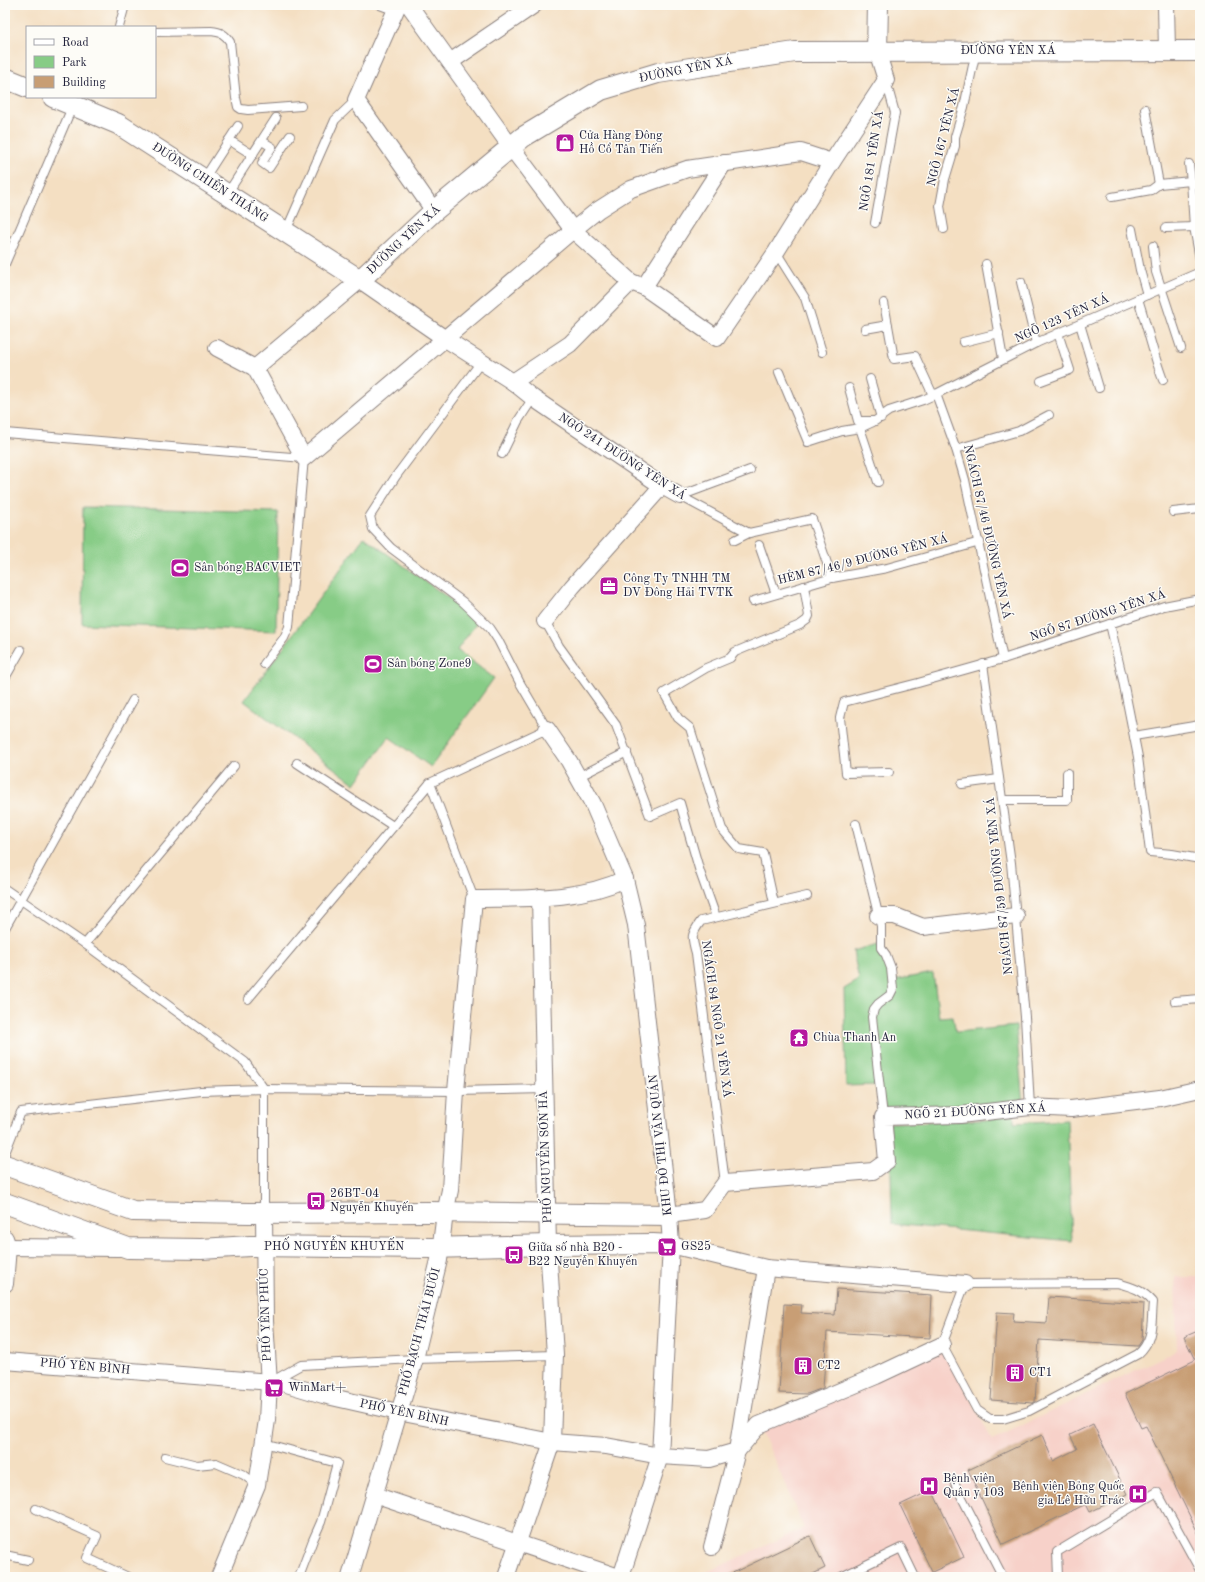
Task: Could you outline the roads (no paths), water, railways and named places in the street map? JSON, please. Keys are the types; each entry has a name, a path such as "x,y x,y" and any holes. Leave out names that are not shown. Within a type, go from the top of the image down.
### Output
{"street":[{"path":"450,62 534,5"},
{"path":"434,210 356,100 401,7 450,62 573,230 637,285 717,338 776,252 832,162 886,80 877,52 878,5"},
{"path":"1166,5 1167,51"},
{"name":"ĐƯỜNG YÊN XÁ","path":"254,368 360,280 434,210 523,137 601,90 658,73 795,52 1200,51"},
{"path":"5,78 26,87"},
{"name":"ĐƯỜNG CHIẾN THẮNG","path":"58,98 75,101 118,124 360,280"},
{"path":"217,348 254,368 304,458 573,230 598,210 631,189 687,169 801,152 832,162"},
{"path":"513,382 570,344 637,285 724,163"},
{"name":"NGÕ 241 ĐƯỜNG YÊN XÁ","path":"360,280 444,338 513,382 533,398 662,486 680,496"},
{"path":"545,621 572,587 662,486"},
{"name":"KHU ĐÔ THỊ VĂN QUÁN","path":"547,729 569,761 593,804 625,879 636,925 669,1214 670,1245 660,1456 620,1577"},
{"path":"474,899 540,897 592,891 609,887 625,879"},
{"name":"PHỐ NGUYỄN SƠN HÀ","path":"506,1577 552,1442 555,1355 553,1298 548,1244 540,897"},
{"name":"PHỐ BẠCH THÁI BƯỞI","path":"350,1577 415,1359 441,1248 445,1213 450,1190 456,1091 474,899"},
{"path":"878,916 895,916 923,927 1016,916"},
{"name":"NGÕ 21 ĐƯỜNG YÊN XÁ","path":"884,1117 960,1115 1030,1107 1071,1109 1160,1098 1200,1089"},
{"path":"5,1165 133,1211 264,1213 669,1214 705,1210 725,1183 873,1171 887,1161 884,1117"},
{"name":"PHỐ NGUYỄN KHUYẾN","path":"5,1203 128,1248 441,1248 548,1244 670,1245"},
{"name":"PHỐ YÊN PHÚC","path":"219,1577 257,1485 267,1420 269,1383 265,1321 264,1213"},
{"path":"5,1284 6,1244 128,1248"},
{"path":"670,1245 766,1268 964,1284"},
{"path":"712,1547 737,1451 766,1268"},
{"path":"737,1451 759,1425 876,1376 942,1345"},
{"name":"PHỐ YÊN BÌNH","path":"5,1360 283,1383 398,1412 552,1442 606,1446 660,1456 709,1459 737,1451"},
{"path":"374,1495 620,1577"}],"lane":[{"path":"119,26 125,5"},
{"path":"380,5 401,7"},
{"path":"156,32 211,31 220,32 226,35 230,42 236,98 238,107 241,109 248,110 301,106"},
{"name":"NGÕ 167 YÊN XÁ","path":"944,229 940,206 945,179 955,146 955,137 964,107 976,51"},
{"name":"NGÕ 181 YÊN XÁ","path":"875,223 895,113 886,80"},
{"path":"286,231 335,120 356,100"},
{"path":"5,264 75,101"},
{"path":"1145,109 1159,184"},
{"path":"227,195 276,118"},
{"path":"204,179 238,126"},
{"path":"262,141 272,147 262,163 269,168 290,136"},
{"path":"229,140 253,155"},
{"path":"1189,164 1194,227 1200,259"},
{"path":"1112,197 1151,190 1159,184 1191,181"},
{"path":"1166,228 1194,227"},
{"path":"1132,229 1140,270 1147,295"},
{"path":"1153,246 1156,272 1181,348"},
{"path":"776,252 805,298 822,352"},
{"path":"986,264 1004,359"},
{"name":"NGÕ 123 YÊN XÁ","path":"878,419 890,411 936,394 1036,342 1200,272"},
{"path":"1021,282 1036,342"},
{"path":"1138,299 1150,334 1156,362 1163,380"},
{"name":"NGÁCH 87/46 ĐƯỜNG YÊN XÁ","path":"884,303 894,359 915,356 932,393 936,394 956,449 966,480 980,542 1003,659"},
{"path":"1080,324 1099,388"},
{"path":"865,329 888,325"},
{"path":"963,342 999,333"},
{"path":"1041,380 1070,370 1058,333"},
{"path":"248,999 392,826 430,783 547,729 490,628 463,602 391,548 373,529 370,516 396,476 481,362"},
{"path":"779,372 808,442 842,431 860,428 878,419"},
{"path":"870,379 878,419"},
{"path":"849,388 858,421 878,419"},
{"path":"502,454 518,421 533,398"},
{"path":"956,449 1019,430 1049,415"},
{"path":"860,428 878,482"},
{"path":"5,433 304,458 289,627 284,638 264,664"},
{"path":"680,496 750,470"},
{"name":"NGÕ 241 ĐƯỜNG YÊN XÁ","path":"680,496 749,533"},
{"path":"1174,512 1200,509"},
{"path":"735,540 749,533 812,519 832,578"},
{"name":"HẺM 87/46/9 ĐƯỜNG YÊN XÁ","path":"752,601 832,578 887,568 980,542"},
{"path":"759,545 776,594"},
{"path":"774,903 763,853 739,849 722,829 690,728 678,718 664,693 706,668 730,658 735,652 800,625 807,620 809,616 804,586"},
{"name":"NGÕ 87 ĐƯỜNG YÊN XÁ","path":"889,772 846,773 840,718 844,702 1003,659 1164,606 1200,599"},
{"path":"545,621 558,646 616,725 650,816 680,803 700,872 716,917"},
{"path":"1110,624 1138,757 1150,852 1172,854 1200,860"},
{"path":"5,678 21,650"},
{"name":"NGÁCH 87/59 ĐƯỜNG YÊN XÁ","path":"983,664 1012,863 1025,1017 1030,1107"},
{"path":"5,928 133,700"},
{"path":"1134,736 1200,725"},
{"path":"578,777 627,752"},
{"path":"297,763 392,826"},
{"path":"85,944 234,766"},
{"path":"1003,800 1067,800 1067,773"},
{"path":"962,784 1000,779"},
{"path":"430,783 474,899"},
{"path":"856,824 878,916 881,948 891,968 893,989 890,995 874,1009 872,1017 884,1117"},
{"path":"5,889 85,944 245,1062 264,1089 264,1213"},
{"name":"NGÁCH 84 NGÕ 21 YÊN XÁ","path":"725,1183 696,953 692,933 701,920 807,896"},
{"path":"1175,1001 1200,999"},
{"path":"5,1153 21,1112 201,1091 264,1089 456,1091 544,1089"},
{"path":"1117,1283 1133,1287 1146,1294 1153,1302 1150,1340 1145,1348 1138,1354 1029,1411 1002,1419 990,1419 977,1410 942,1345 964,1284 1117,1283"},
{"path":"269,1383 301,1364 555,1355"},
{"path":"264,1443 337,1463 321,1522 312,1540 299,1577"},
{"path":"165,1457 197,1466 216,1463 244,1475 257,1485"},
{"path":"955,1484 1003,1577"},
{"path":"1058,1577 1057,1552 1157,1492 1200,1570"},
{"path":"36,1510 97,1536 87,1558 128,1577"},
{"path":"841,1577 901,1548 915,1577"},
{"path":"5,1556 28,1560"}],"place":[{"name":"Cửa Hàng Đông Hồ Cổ Tân Tiến","path":"565,143"},
{"name":"Sân bóng BACVIET","path":"180,568"},
{"name":"Công Ty TNHH TM DV Đông Hải TVTK","path":"609,586"},
{"name":"Sân bóng Zone9","path":"373,664"},
{"name":"Chùa Thanh An","path":"799,1038"},
{"name":"26BT-04 Nguyễn Khuyến","path":"316,1201"},
{"name":"GS25","path":"667,1247"},
{"name":"Giữa số nhà B20 - B22 Nguyễn Khuyến","path":"514,1255"},
{"name":"CT2","path":"803,1366"},
{"name":"CT1","path":"1015,1373"},
{"name":"WinMart+","path":"274,1388"},
{"name":"Bệnh viện Quân y 103","path":"929,1486"},
{"name":"Bệnh viện Bỏng Quốc gia Lê Hữu Trác","path":"1138,1494"}]}
